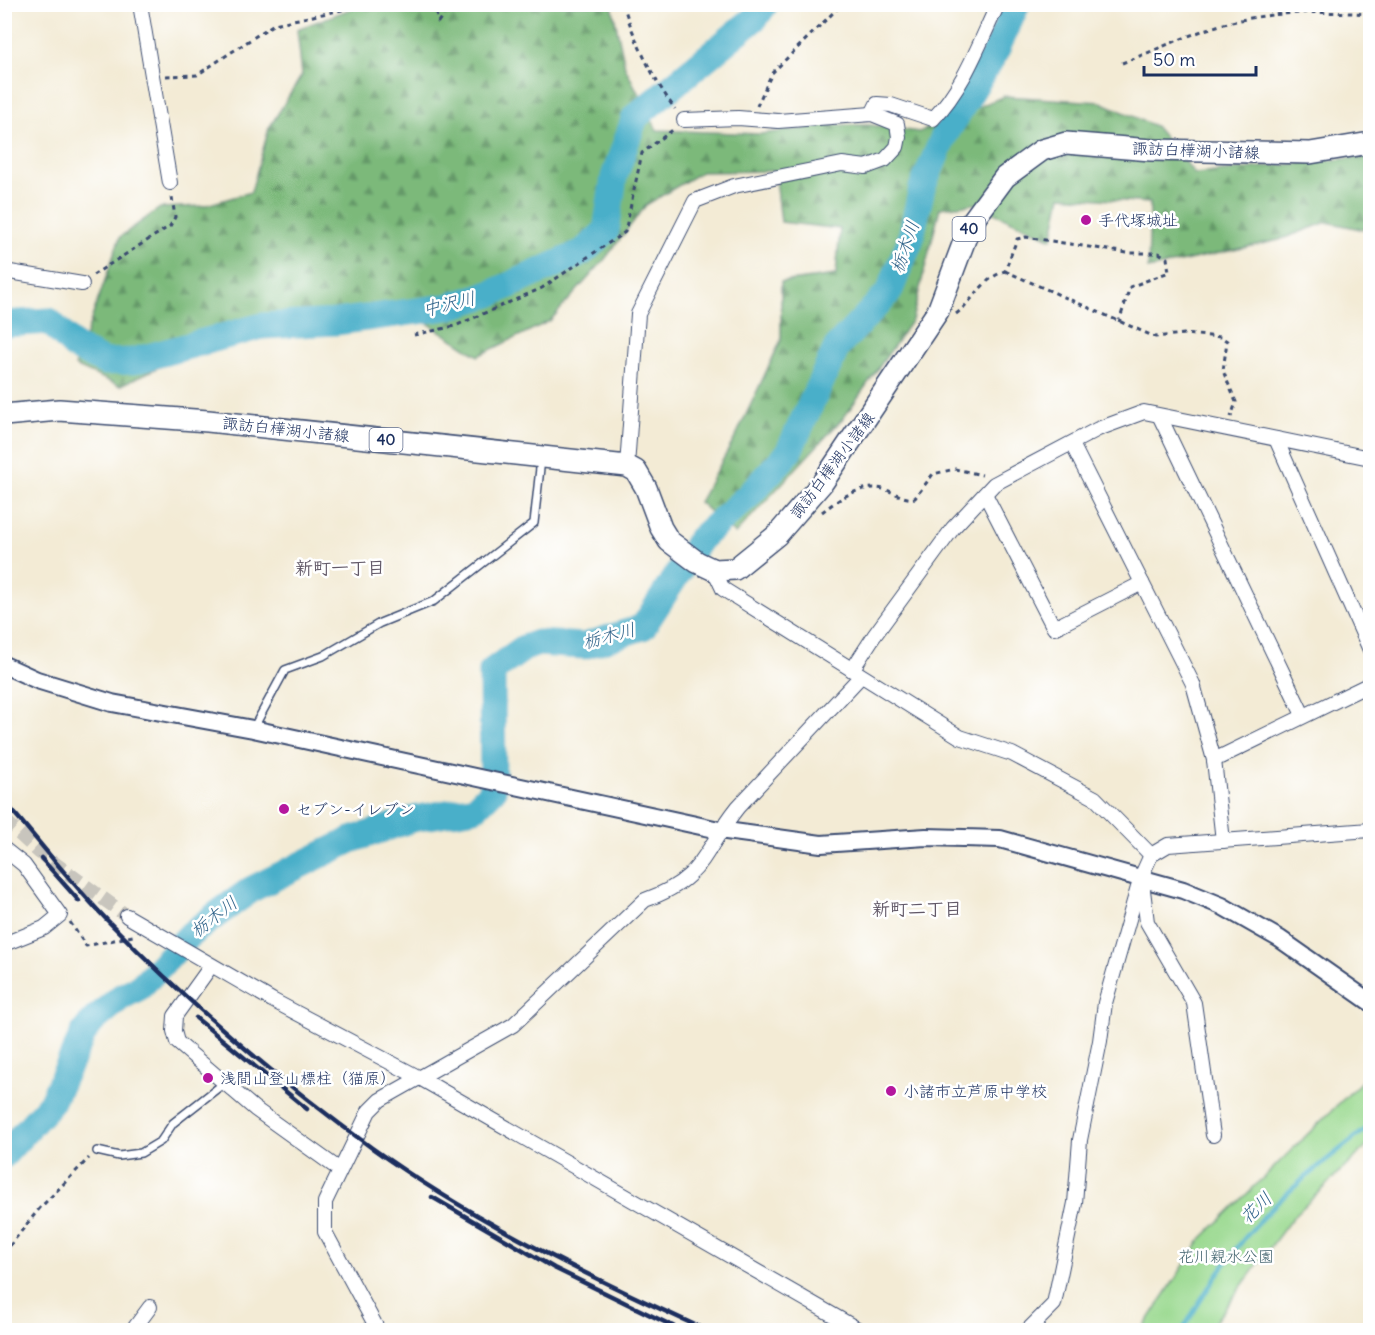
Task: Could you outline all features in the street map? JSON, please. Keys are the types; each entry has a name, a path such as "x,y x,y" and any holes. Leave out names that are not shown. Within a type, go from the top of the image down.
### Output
{"main road":[{"name":"諏訪白樺湖小諸線","path":"714,570 735,568 796,516 837,463 933,320 971,223 1005,177 1042,150 1066,143 1151,150 1310,153 1371,143"},
{"name":"諏訪白樺湖小諸線","path":"4,415 59,410 196,420 627,466"},
{"path":"627,466 636,471 646,488 661,528 669,541 697,562 714,570"}],"street":[{"path":"140,4 170,183"},
{"path":"872,114 877,104 891,105 933,119 949,103 963,80 998,4"},
{"path":"627,466 638,314 695,201 712,192 734,186 842,164 866,167 885,160 897,147 899,137 897,124 872,114 778,121 738,118 684,120"},
{"path":"4,271 81,284"},
{"path":"378,1330 325,1232 325,1202 369,1112 380,1100 513,1024 645,900 672,890 685,882 696,870 719,830 857,673 953,528 985,494 1002,480 1098,429 1144,412 1371,458"},
{"path":"1160,417 1303,715"},
{"path":"1276,439 1371,650"},
{"path":"1072,444 1193,684 1214,760 1223,841"},
{"path":"985,494 1054,628 1142,583"},
{"path":"714,570 723,588 960,736 1011,754 1095,798 1151,855"},
{"path":"4,665 46,683 112,703 252,729 458,773 533,792 719,830 821,844 926,837 1000,839 1141,877 1183,890 1222,906 1280,939 1371,1002"},
{"path":"1214,760 1371,684"},
{"path":"1028,1330 1054,1304 1075,1203 1080,1140 1100,1041 1104,1003 1141,877 1151,855 1168,845 1371,830"},
{"path":"4,849 24,865 60,915 44,928 4,944"},
{"path":"1141,877 1147,922 1194,1003 1213,1135"},
{"path":"127,916 212,966 418,1077 858,1330"},
{"path":"212,966 175,1016 174,1031 177,1042 223,1084 340,1170"},
{"path":"133,1330 150,1306"}],"lane":[{"path":"252,729 285,670 323,656 380,623 434,602 534,523 541,457"},
{"path":"98,1151 119,1156 141,1153 162,1141 173,1123 223,1084"}],"path":[{"path":"152,77 197,75 274,24 371,4"},
{"path":"434,4 438,22 446,11 446,4"},
{"path":"414,335 455,326 542,288 625,232 642,153 684,120 656,82 632,34 623,4"},
{"path":"738,118 759,105 772,73 842,4"},
{"path":"1122,63 1220,25 1265,16 1315,10 1371,14"},
{"path":"81,284 110,262 170,226 175,217 170,183"},
{"path":"1005,271 1017,239 1026,237 1127,253 1159,254 1167,258 1169,273 1130,286 1119,322"},
{"path":"933,320 948,321 968,304 990,277 1005,271 1155,337 1184,334 1221,337 1227,341 1223,371 1236,402 1227,430"},
{"path":"796,516 818,515 842,497 868,489 884,489 907,499 915,498 933,474 955,469 1002,480"},
{"path":"60,915 72,923 86,946 157,935"},
{"path":"4,1253 39,1209 82,1164 98,1151"}],"green space":[{"path":"361,5 612,5 625,67 657,130 760,134 832,125 870,125 919,132 1004,96 1101,102 1155,126 1195,174 1370,156 1370,231 1327,222 1279,240 1148,269 1150,203 1061,196 1052,239 974,204 940,208 912,320 845,416 735,534 699,502 735,438 781,340 781,282 836,275 840,229 781,222 775,171 701,172 646,205 605,259 550,321 478,356 400,305 265,316 120,386 75,366 120,237 160,208 203,206 251,192 269,128 302,75 297,29"},
{"name":"花川親水公園","path":"1370,1073 1370,1143 1292,1218 1209,1330 1142,1330 1201,1239"}],"waterway":[{"name":"中沢川","path":"4,324 49,321 75,347 105,362 133,361 262,326 336,322 447,307 490,294 583,252 606,231 614,177 635,117 756,17 765,4"},
{"name":"栃木川","path":"4,1155 51,1103 84,1032 93,1021 121,997 140,987 191,934 216,915 252,889 351,840 413,819 475,808 493,790 492,671 524,648 538,643 584,646 643,627 700,539 747,497 788,453 837,347 889,292 910,241 922,188 944,136 995,53 1017,4"},
{"name":"花川","path":"1183,1330 1208,1289 1245,1237 1282,1198 1370,1126"}],"tunnel":[{"path":"4,820 39,852 127,916"}],"railway":[{"path":"4,801 83,895 141,954 237,1042 338,1123 411,1175 493,1224 577,1269 706,1330"},
{"path":"41,858 79,901"},
{"path":"196,1018 307,1109"},
{"path":"432,1197 554,1268 681,1330"}],"place":[{"name":"手代塚城址","path":"1086,220"},
{"name":"セブン-イレブン","path":"284,809"},
{"name":"浅間山登山標柱（猫原）","path":"208,1078"},
{"name":"小諸市立芦原中学校","path":"891,1091"}],"district":[{"name":"新町一丁目","path":"340,568"},
{"name":"新町二丁目","path":"917,909"}]}
